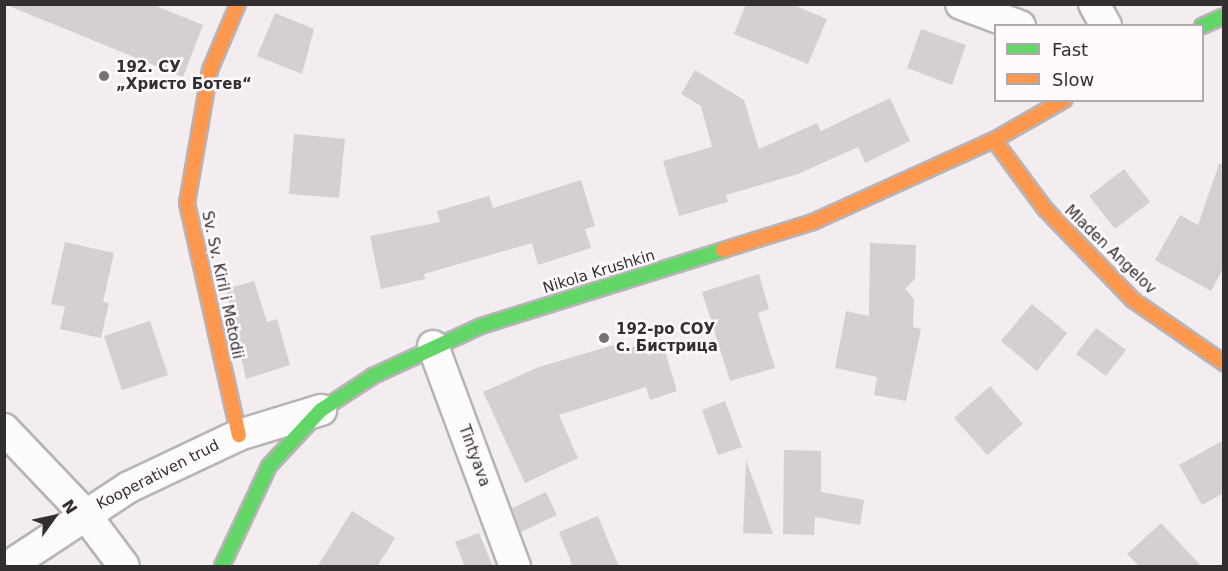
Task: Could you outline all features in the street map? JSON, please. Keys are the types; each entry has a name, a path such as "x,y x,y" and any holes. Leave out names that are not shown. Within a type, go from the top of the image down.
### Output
{"street":[{"name":"Sv. Sv. Kiril i Metodii","path":"238,4 210,70 187,203 239,435"},
{"path":"961,4 1015,24"},
{"path":"1094,4 1105,24"},
{"path":"1204,26 1224,16"},
{"name":"Nikola Krushkin","path":"222,567 269,466 321,410 373,376 433,346 481,326 813,222 994,140 1060,102"},
{"name":"Mladen Angelov","path":"994,140 1045,209 1133,300 1224,363"},
{"name":"Tintyava","path":"433,346 516,567"},
{"name":"Kooperativen trud","path":"9,567 84,513 239,435 321,410"},
{"path":"4,429 84,513 124,567"}],"building":[{"path":"4,4 151,4 203,25 183,77"},
{"path":"746,4 791,4 827,19 808,64 734,34"},
{"path":"275,13 314,29 302,74 257,56"},
{"path":"921,29 966,45 952,85 907,68"},
{"path":"695,70 744,100 759,149 817,123 821,131 890,98 910,141 865,163 858,147 798,174 726,195 728,202 679,216 663,161 712,147 701,106 681,94"},
{"path":"294,134 345,139 339,198 289,194"},
{"path":"1219,164 1224,164 1224,267 1211,291 1155,260 1180,215 1198,225"},
{"path":"1124,169 1150,202 1115,229 1089,196"},
{"path":"581,180 595,226 585,229 591,248 538,265 532,243 424,274 425,279 381,289 370,236 440,222 437,211 489,196 493,208"},
{"path":"65,242 114,253 103,302 109,303 101,338 60,329 65,307 51,304"},
{"path":"870,243 916,245 915,279 905,289 914,299 913,327 921,329 906,401 874,395 877,377 835,368 846,311 869,316"},
{"path":"759,274 769,309 758,313 775,368 730,381 702,292"},
{"path":"254,281 267,322 277,319 290,365 246,379 226,289"},
{"path":"1032,304 1067,333 1037,371 1001,341"},
{"path":"150,321 168,375 122,390 104,336"},
{"path":"1096,328 1126,350 1106,376 1076,354"},
{"path":"661,338 677,391 650,400 646,387 559,415 578,458 525,483 483,392 539,367 617,344 620,351"},
{"path":"990,386 1023,424 987,455 954,418"},
{"path":"725,401 742,447 718,455 702,410"},
{"path":"1224,440 1224,493 1202,505 1179,465"},
{"path":"784,450 821,451 821,492 864,500 860,525 815,517 814,535 783,534"},
{"path":"746,460 773,534 743,533"},
{"path":"546,492 557,515 521,532 512,508"},
{"path":"352,511 395,538 377,567 317,567"},
{"path":"598,516 619,567 573,567 559,532"},
{"path":"1161,523 1202,567 1140,567 1127,554"},
{"path":"479,533 493,567 465,567 455,542"}],"traffic: fast":[{"path":"1204,25 1224,16"},
{"path":"222,566 269,466 321,410 373,376 481,326 723,250"}],"traffic: slow":[{"path":"238,4 210,70 187,203 239,435"},
{"path":"723,250 813,222 994,140 1060,102"},
{"path":"994,140 1045,209 1133,300 1224,363"}],"place":[{"name":"192. СУ „Христо Ботев“","path":"104,76"},
{"name":"192-ро СОУ с. Бистрица","path":"604,338"}]}
